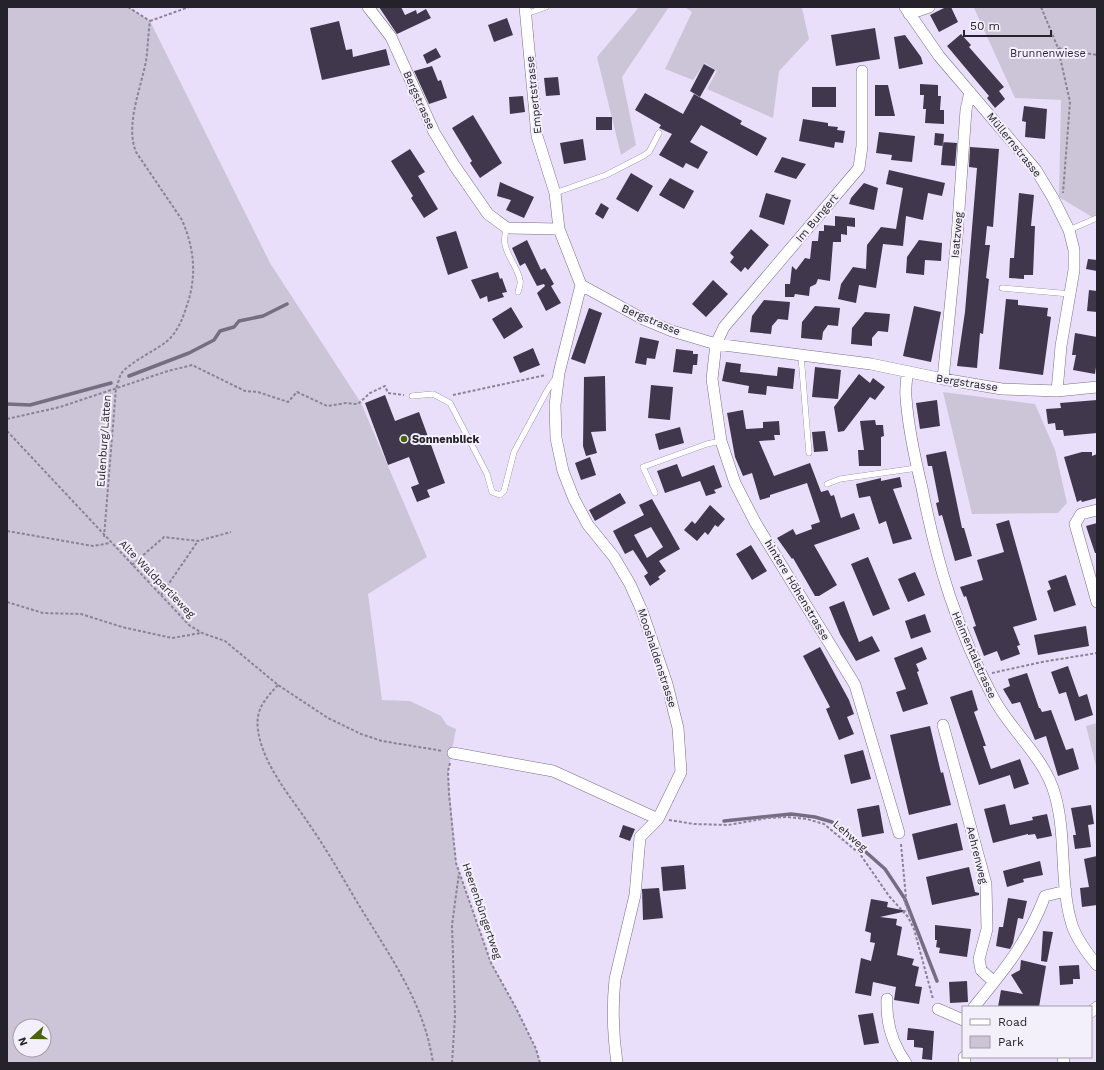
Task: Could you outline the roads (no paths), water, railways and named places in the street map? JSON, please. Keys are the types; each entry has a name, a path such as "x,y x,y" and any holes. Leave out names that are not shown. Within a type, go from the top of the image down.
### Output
{"street":[{"name":"Bergstrasse","path":"368,7 391,36 434,132 454,165 488,214 507,228"},
{"name":"Müllernstrasse","path":"929,7 907,11 939,56 1036,170 1053,198 1069,230 1074,250 1071,294 1061,346 1057,391"},
{"name":"Empertstrasse","path":"526,10 537,136 555,193 559,229"},
{"name":"Im Bungert","path":"716,344 724,327 859,168 862,146 862,71"},
{"name":"Isatzweg","path":"943,379 957,237 966,110 970,92"},
{"path":"507,228 559,229 581,286"},
{"name":"Bergstrasse","path":"581,286 643,319 672,331 716,344 871,364 943,379 1002,388 1057,391 1097,387"},
{"name":"Mooshaldenstrasse","path":"581,286 559,373 555,404 556,438 563,471 574,499 588,525 614,557 633,591 667,684 678,728 681,772 658,819 640,837 635,895 615,979 613,1036 617,1063"},
{"name":"hintere Höhenstrasse","path":"716,344 712,379 721,441 735,483 755,522 855,685 900,833"},
{"name":"Heimentalstrasse","path":"907,372 906,397 918,468 939,562 955,615 981,676 998,706 1042,767 1055,794 1061,824 1066,891 1072,924 1087,954 1097,965"},
{"path":"1097,510 1081,514 1075,524 1097,602"},
{"name":"Aehrenweg","path":"943,725 986,884 988,929 979,960 981,970 994,982"},
{"path":"452,753 553,771 658,819"},
{"path":"975,1006 1024,943 1035,922 1045,896 1066,891"},
{"path":"887,1000 886,1011 892,1036 906,1063"},
{"path":"938,1009 962,1020"}],"lane":[{"path":"526,10 546,7"},
{"path":"555,193 606,175 643,156 649,152 659,133"},
{"path":"1069,230 1097,218"},
{"path":"507,228 504,236 508,253 520,280 518,292"},
{"path":"1002,288 1071,294"},
{"path":"801,356 808,453"},
{"path":"412,396 433,394 450,403 487,474 492,492 500,495 504,491 514,452 548,389 559,373"},
{"path":"655,492 643,467 707,444 721,441"},
{"path":"827,484 840,479 918,468"}],"waterway":[{"path":"129,376 189,353 214,340 220,331 234,327 239,321 263,316 287,304"},
{"path":"7,404 30,405 111,383"},
{"path":"724,821 791,814 815,817 832,822 885,869 905,899 937,981"}],"place":[{"name":"Sonnenblick","path":"404,439"}],"park label":[{"name":"Brunnenwiese","path":"1048,53"}]}
